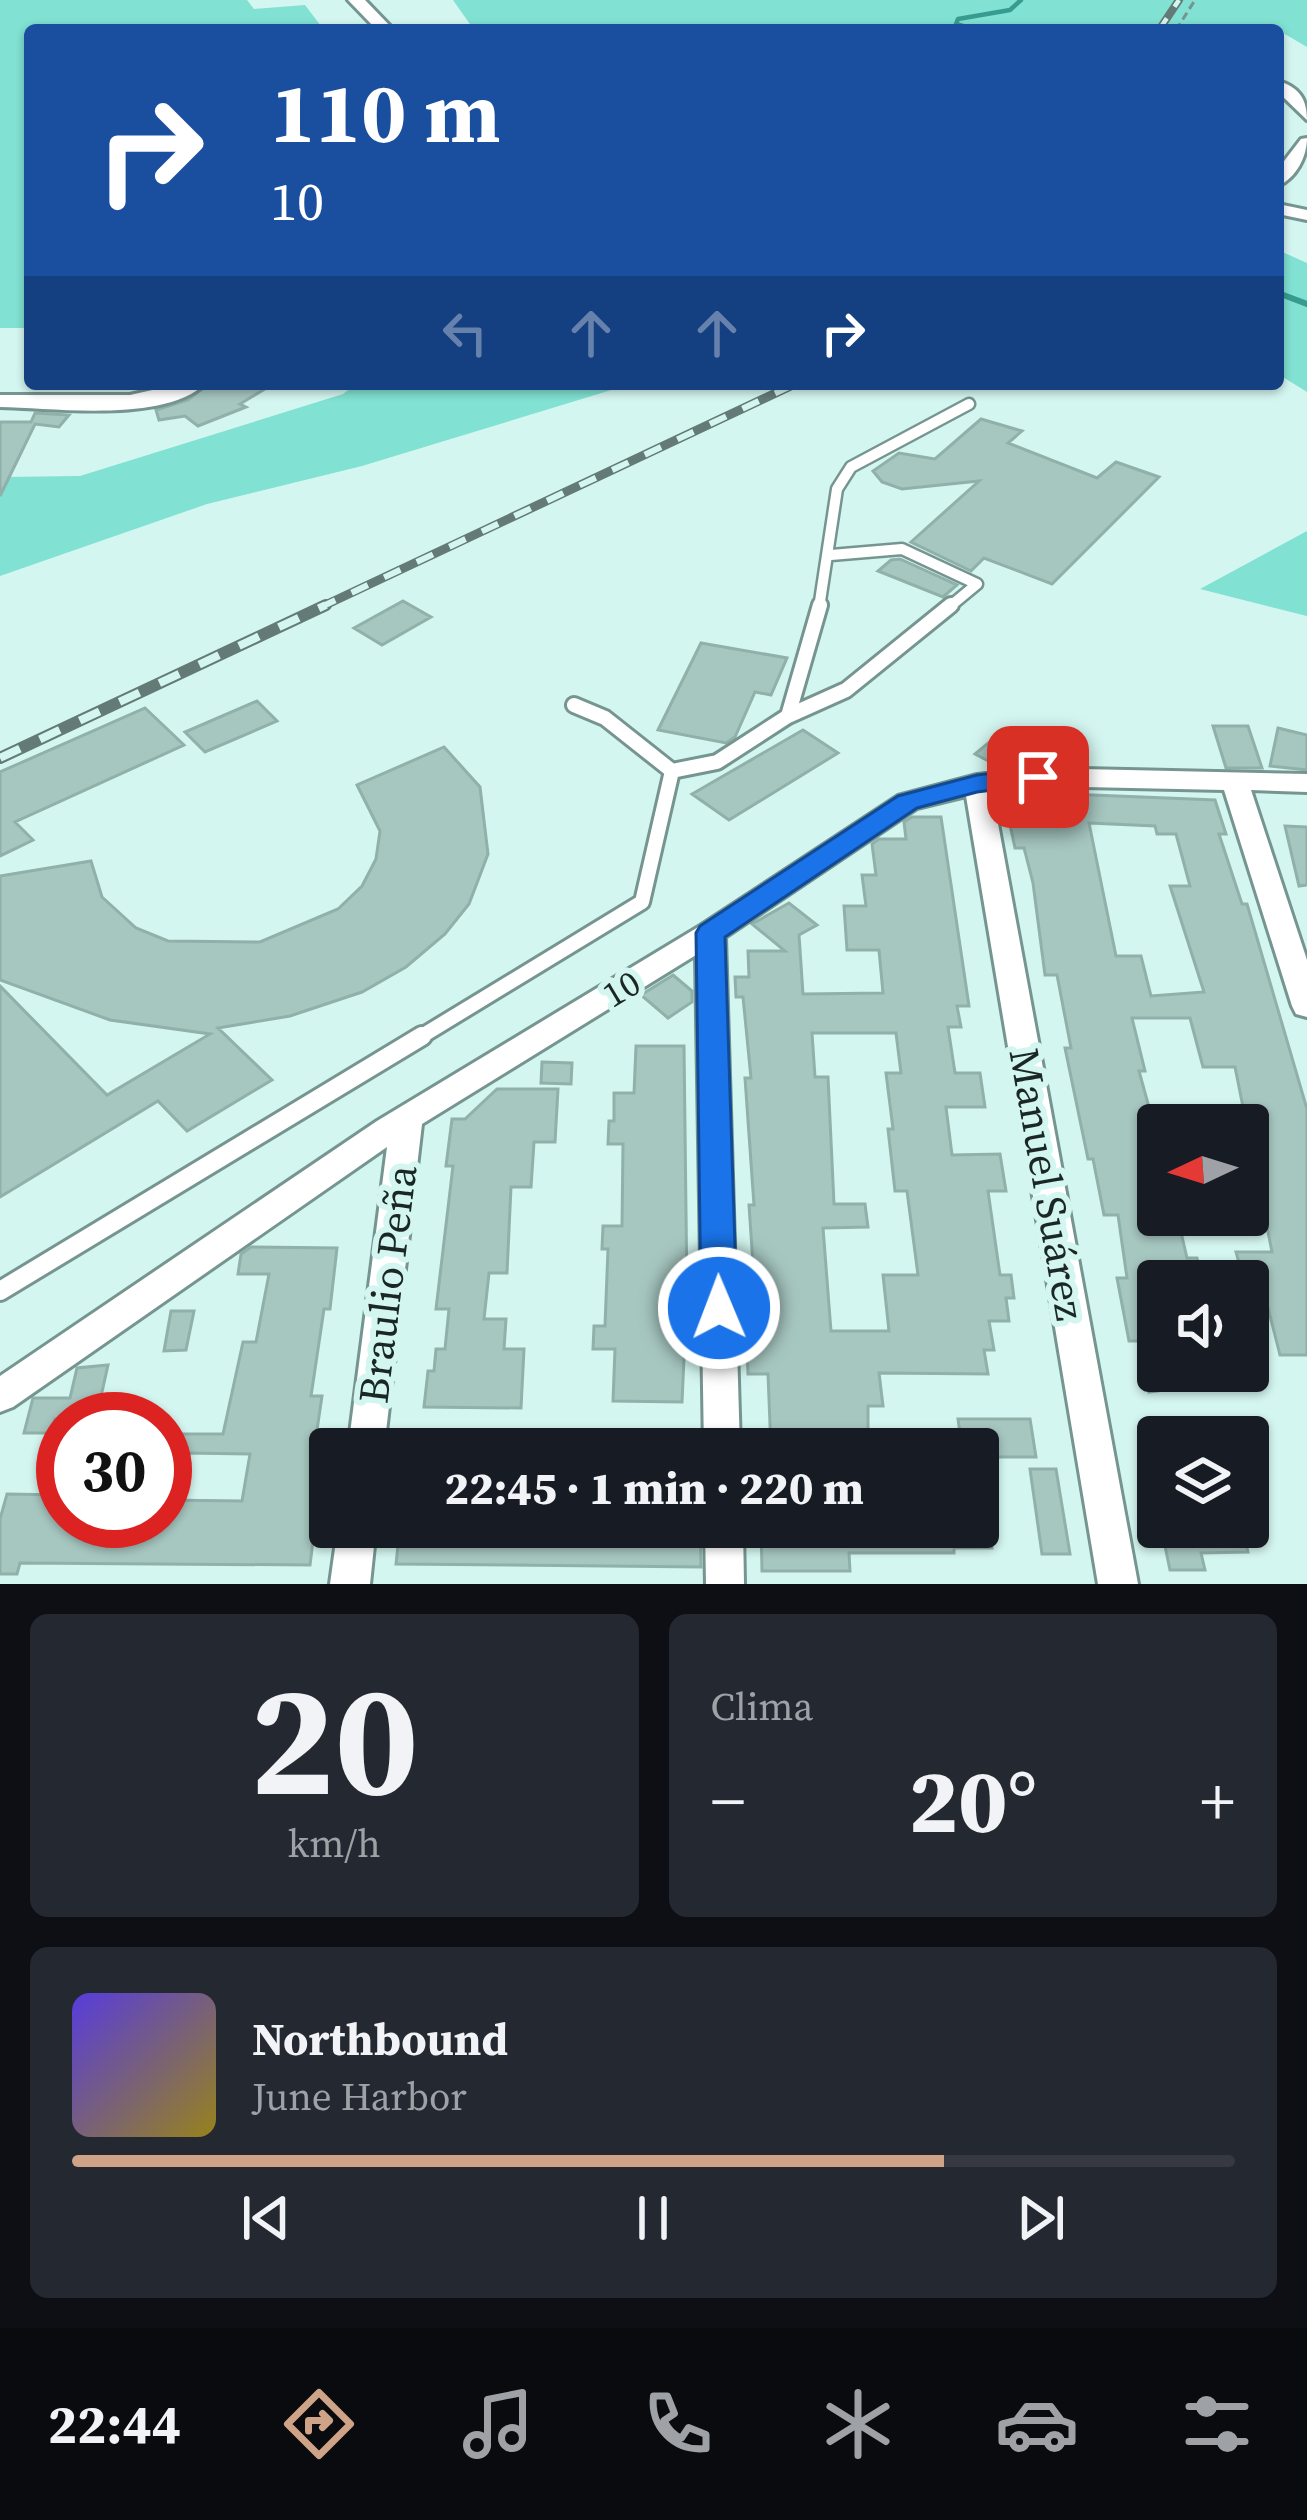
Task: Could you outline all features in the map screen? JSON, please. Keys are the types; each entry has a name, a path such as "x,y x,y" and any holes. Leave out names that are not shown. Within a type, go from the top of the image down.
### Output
{"street":[{"path":"356,0 380,24"},
{"path":"1284,89 1307,115"},
{"path":"1284,173 1307,142"},
{"path":"0,401 141,400 188,390"},
{"name":"10","path":"0,1396 407,1118 710,933 908,802 977,784 1038,777 1307,783"},
{"path":"1235,783 1307,1006"},
{"name":"Manuel Suárez","path":"977,784 1118,1584"},
{"path":"710,933 722,1428"},
{"name":"Braulio Peña","path":"369,1428 407,1118"},
{"path":"350,1584 354,1548"},
{"path":"724,1548 725,1584"}],"lane":[{"path":"788,716 832,555 837,489 851,467 969,404"},
{"path":"574,705 605,718 672,771 717,762 788,716 846,691 977,584 902,548 832,555"},
{"path":"0,1291 642,902 672,771"}],"green space":[{"path":"0,0 247,0 254,9 305,5 319,24 24,24 24,328 0,328"},
{"path":"453,0 1307,0 1307,47 1284,34 1284,24 470,24"},
{"path":"1284,253 1307,263 1307,392 1284,378"},
{"path":"348,390 611,390 362,466 207,504 0,576 0,477 80,476"},
{"path":"1307,531 1307,616 1200,589"}],"building":[{"path":"201,390 263,390 240,404 246,407 198,426 185,416 159,420 156,410 188,400"},
{"path":"35,413 69,415 59,427 35,424 0,496 0,422 31,422"},
{"path":"981,419 1022,431 1008,443 1097,478 1116,462 1159,477 1052,584 984,558 971,571 911,542 979,481 902,489 882,482 873,471 899,453 935,459"},
{"path":"900,559 957,585 943,597 878,571"},
{"path":"403,601 431,617 382,645 354,628"},
{"path":"701,643 787,658 771,695 755,692 735,737 726,743 658,730"},
{"path":"257,701 277,721 205,752 185,732"},
{"path":"145,708 184,745 15,822 33,840 0,856 0,772"},
{"path":"1213,726 1248,726 1262,768 1226,768"},
{"path":"1278,728 1307,735 1307,770 1270,766"},
{"path":"1005,729 1028,741 998,766 975,754"},
{"path":"803,730 838,753 729,820 692,794"},
{"path":"444,747 480,787 488,854 469,904 445,934 406,967 362,992 290,1016 218,1028 272,1080 187,1131 158,1101 0,1197 0,986 107,1095 210,1034 110,1020 0,980 0,876 91,861 102,897 136,928 168,941 260,942 338,909 362,886 376,859 380,831 357,785"},
{"path":"1068,794 1215,800 1226,834 1219,834 1242,904 1247,904 1307,1109 1307,1355 1280,1355 1269,1312 1269,1260 1238,1260 1236,1252 1272,1252 1269,1104 1242,1104 1235,1067 1203,1067 1190,1018 1132,1018 1148,1104 1137,1104 1137,1236 1182,1236 1187,1258 1198,1260 1137,1260 1137,1341 1129,1341 1117,1278 1127,1278 1118,1215 1104,1215 1093,1159 1088,1159 1065,1048 1071,1048 1057,975 1045,975 1033,883 1024,848 1015,848 1008,815 1021,815 1018,799 1069,799","holes":["1089,823 1155,826 1157,834 1176,834 1190,886 1170,886 1204,992 1151,996 1141,956 1116,956"]},
{"path":"912,817 941,817 969,1006 957,1006 961,1027 948,1027 955,1073 980,1073 985,1107 946,1107 952,1155 1000,1154 1006,1191 988,1191 1000,1275 1011,1275 1014,1298 1006,1298 1009,1321 989,1321 994,1350 984,1350 988,1374 879,1373 883,1406 868,1406 868,1428 770,1428 768,1374 748,1374 743,1264 753,1264 745,1078 751,1078 743,997 736,997 735,977 749,977 748,951 785,951 752,924 789,903 817,925 799,935 803,994 883,993 879,950 847,950 844,906 866,906 862,875 876,875 872,844 879,839 906,839 904,822","holes":["812,1033 896,1033 901,1073 886,1073 893,1129 888,1129 895,1191 907,1191 918,1275 883,1275 889,1331 831,1331 823,1228 868,1227 865,1204 834,1204 828,1077 815,1077"]},
{"path":"1285,826 1307,827 1307,885 1299,886"},
{"path":"673,975 692,991 692,1002 668,1018 641,995"},
{"path":"636,1046 684,1046 687,1294 682,1402 613,1401 615,1349 593,1349 594,1326 605,1326 608,1249 602,1249 603,1226 622,1226 623,1144 608,1144 609,1121 614,1121 614,1093 634,1093"},
{"path":"542,1062 572,1063 571,1084 541,1083"},
{"path":"497,1089 558,1089 555,1142 534,1142 531,1187 511,1187 507,1273 489,1273 484,1319 506,1319 504,1349 524,1349 521,1408 424,1407 428,1371 434,1371 436,1349 445,1349 449,1309 436,1309 453,1166 446,1166 452,1119 465,1119"},
{"path":"251,1247 337,1248 330,1309 324,1309 311,1396 322,1396 317,1428 309,1428 310,1565 20,1563 17,1574 0,1574 0,1519 7,1494 36,1495 36,1548 192,1548 192,1500 242,1501 250,1454 192,1453 192,1434 223,1434 243,1342 256,1342 269,1274 238,1274 241,1254"},
{"path":"171,1311 194,1311 186,1350 164,1351"},
{"path":"108,1365 102,1392 71,1392 77,1368"},
{"path":"33,1398 36,1433 24,1433"},
{"path":"958,1419 1030,1419 1036,1457 999,1457 999,1428 959,1428"},
{"path":"1030,1469 1056,1469 1070,1554 1042,1554"},
{"path":"398,1548 701,1548 701,1567 396,1564"},
{"path":"761,1548 954,1548 954,1553 849,1553 850,1571 762,1571"},
{"path":"1165,1548 1247,1548 1248,1552 1201,1553 1205,1570 1170,1570"}],"waterway":[{"path":"956,24 958,19 1010,10 1021,0"},
{"path":"1284,295 1307,304"}],"railway":[{"path":"1163,24 1179,0"},
{"path":"319,608 782,390"},
{"path":"0,758 326,605"}],"route":[{"path":"719,1308 710,933 908,802 977,784 1038,777"}]}
